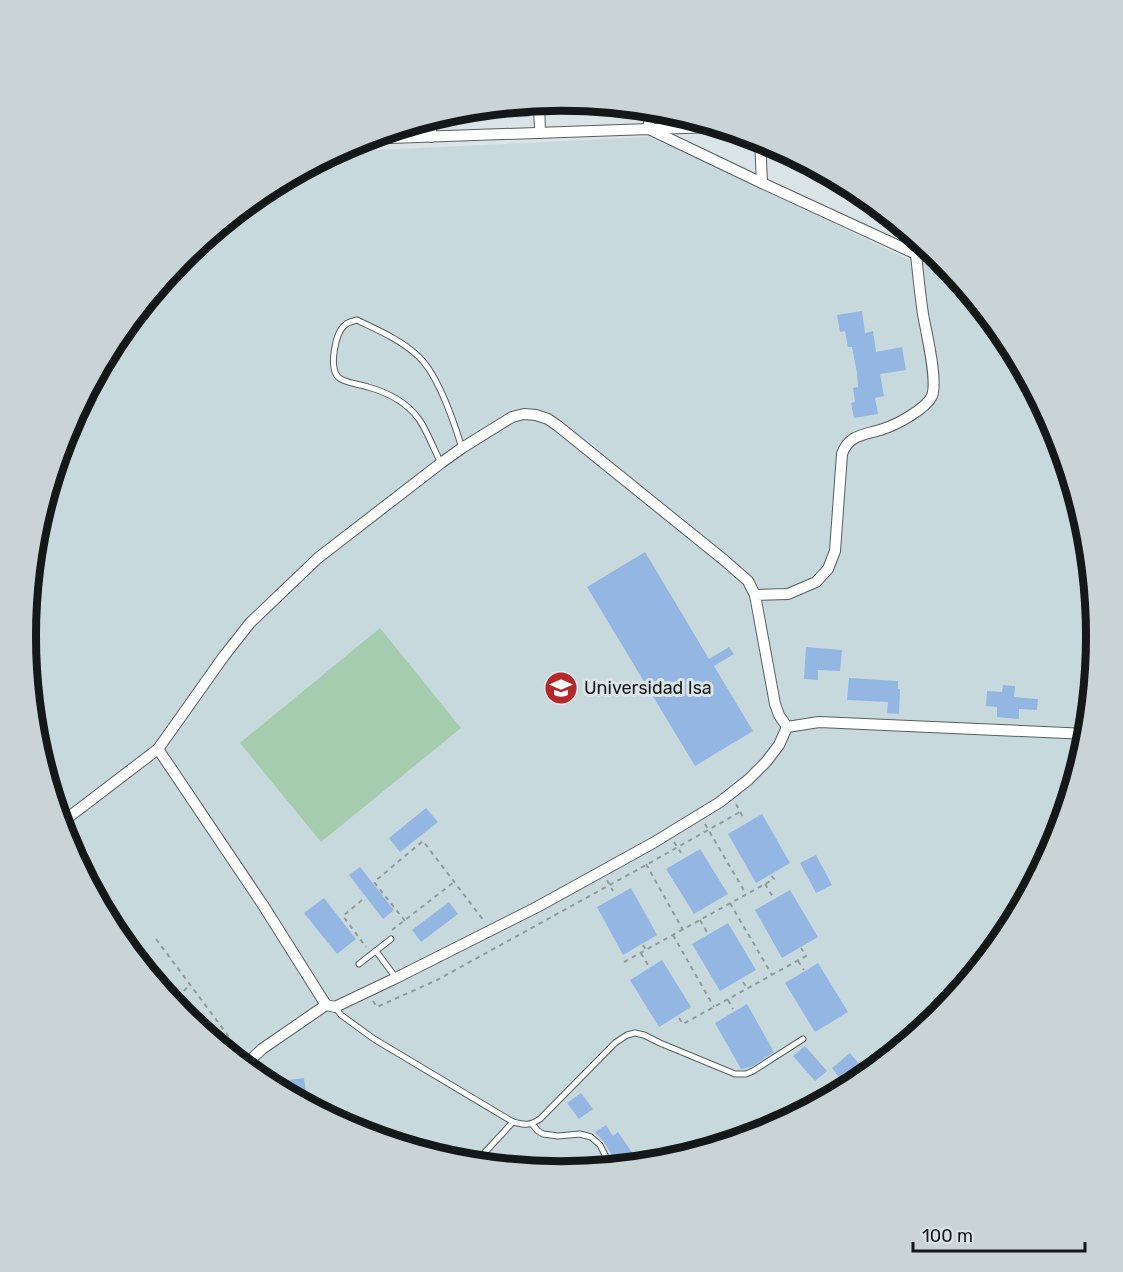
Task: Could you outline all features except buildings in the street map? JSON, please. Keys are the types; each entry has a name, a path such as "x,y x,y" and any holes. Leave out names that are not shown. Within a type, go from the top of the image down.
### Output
{"street":[{"path":"539,111 540,133"},
{"path":"649,118 649,129"},
{"path":"431,127 431,137"},
{"path":"393,138 696,128"},
{"path":"649,129 916,254 924,255"},
{"path":"761,150 762,183"},
{"path":"754,595 795,592 816,582 828,569 835,551 844,446 858,436 888,428 908,417 920,409 932,396 934,380 916,254"},
{"path":"69,817 158,749 250,623 318,558 462,448 512,417 524,414 548,419 558,426 748,581 754,595 775,704 787,727"},
{"path":"787,727 819,722 1078,734"},
{"path":"251,1059 262,1049 331,1006 366,993 491,931 638,851 700,814 748,780 766,762 779,745 787,727"},
{"path":"158,749 331,1006"}],"lane":[{"path":"441,463 418,418 402,403 369,387 340,379 335,373 335,344 345,324 357,320 399,342 419,357 439,387 462,448"},
{"path":"359,964 391,939"},
{"path":"374,952 396,978"},
{"path":"331,1006 374,1039 513,1122 525,1125 540,1119 615,1043 627,1035 635,1033 644,1035 742,1075 753,1071 803,1039"},
{"path":"482,1155 513,1122"},
{"path":"532,1124 543,1134 558,1136 580,1134 591,1137 600,1145 607,1159"}],"path":[{"path":"730,794 744,819"},
{"path":"366,993 377,1007 436,980 740,812"},
{"path":"700,814 746,894"},
{"path":"405,921 374,882 423,841 491,931"},
{"path":"638,851 682,930"},
{"path":"624,962 774,879 771,875"},
{"path":"391,939 387,934 454,882"},
{"path":"765,884 773,897"},
{"path":"363,900 343,916 374,952"},
{"path":"730,903 772,975"},
{"path":"708,910 710,914"},
{"path":"700,920 707,932"},
{"path":"673,935 714,1007"},
{"path":"156,939 233,1046"},
{"path":"643,945 646,950"},
{"path":"679,1018 683,1024 798,961 806,956 801,948"},
{"path":"641,953 648,965"},
{"path":"798,961 804,970"},
{"path":"743,982 747,988"},
{"path":"179,996 190,985"},
{"path":"728,1000 733,1009"}],"shaded area":[{"name":"Universidad Isa","path":"649,137 754,184 909,260 933,264 957,290 998,344 1017,373 1047,435 1059,467 1077,533 1083,567 1087,636 1083,705 1077,739 1059,805 1047,837 1017,899 998,928 957,982 933,1008 881,1053 853,1073 794,1107 763,1121 698,1144 664,1151 630,1157 562,1162 493,1157 459,1151 425,1144 360,1121 299,1091 270,1073 242,1053 190,1008 166,982 125,928 106,899 76,837 64,805 46,739 40,705 36,636 40,567 46,533 64,467 76,435 106,373 125,344 166,290 190,264 242,219 270,199 329,165 360,151"}],"green space":[{"path":"380,628 461,728 321,842 240,743"}],"place":[{"name":"Universidad Isa","path":"561,688"}]}
